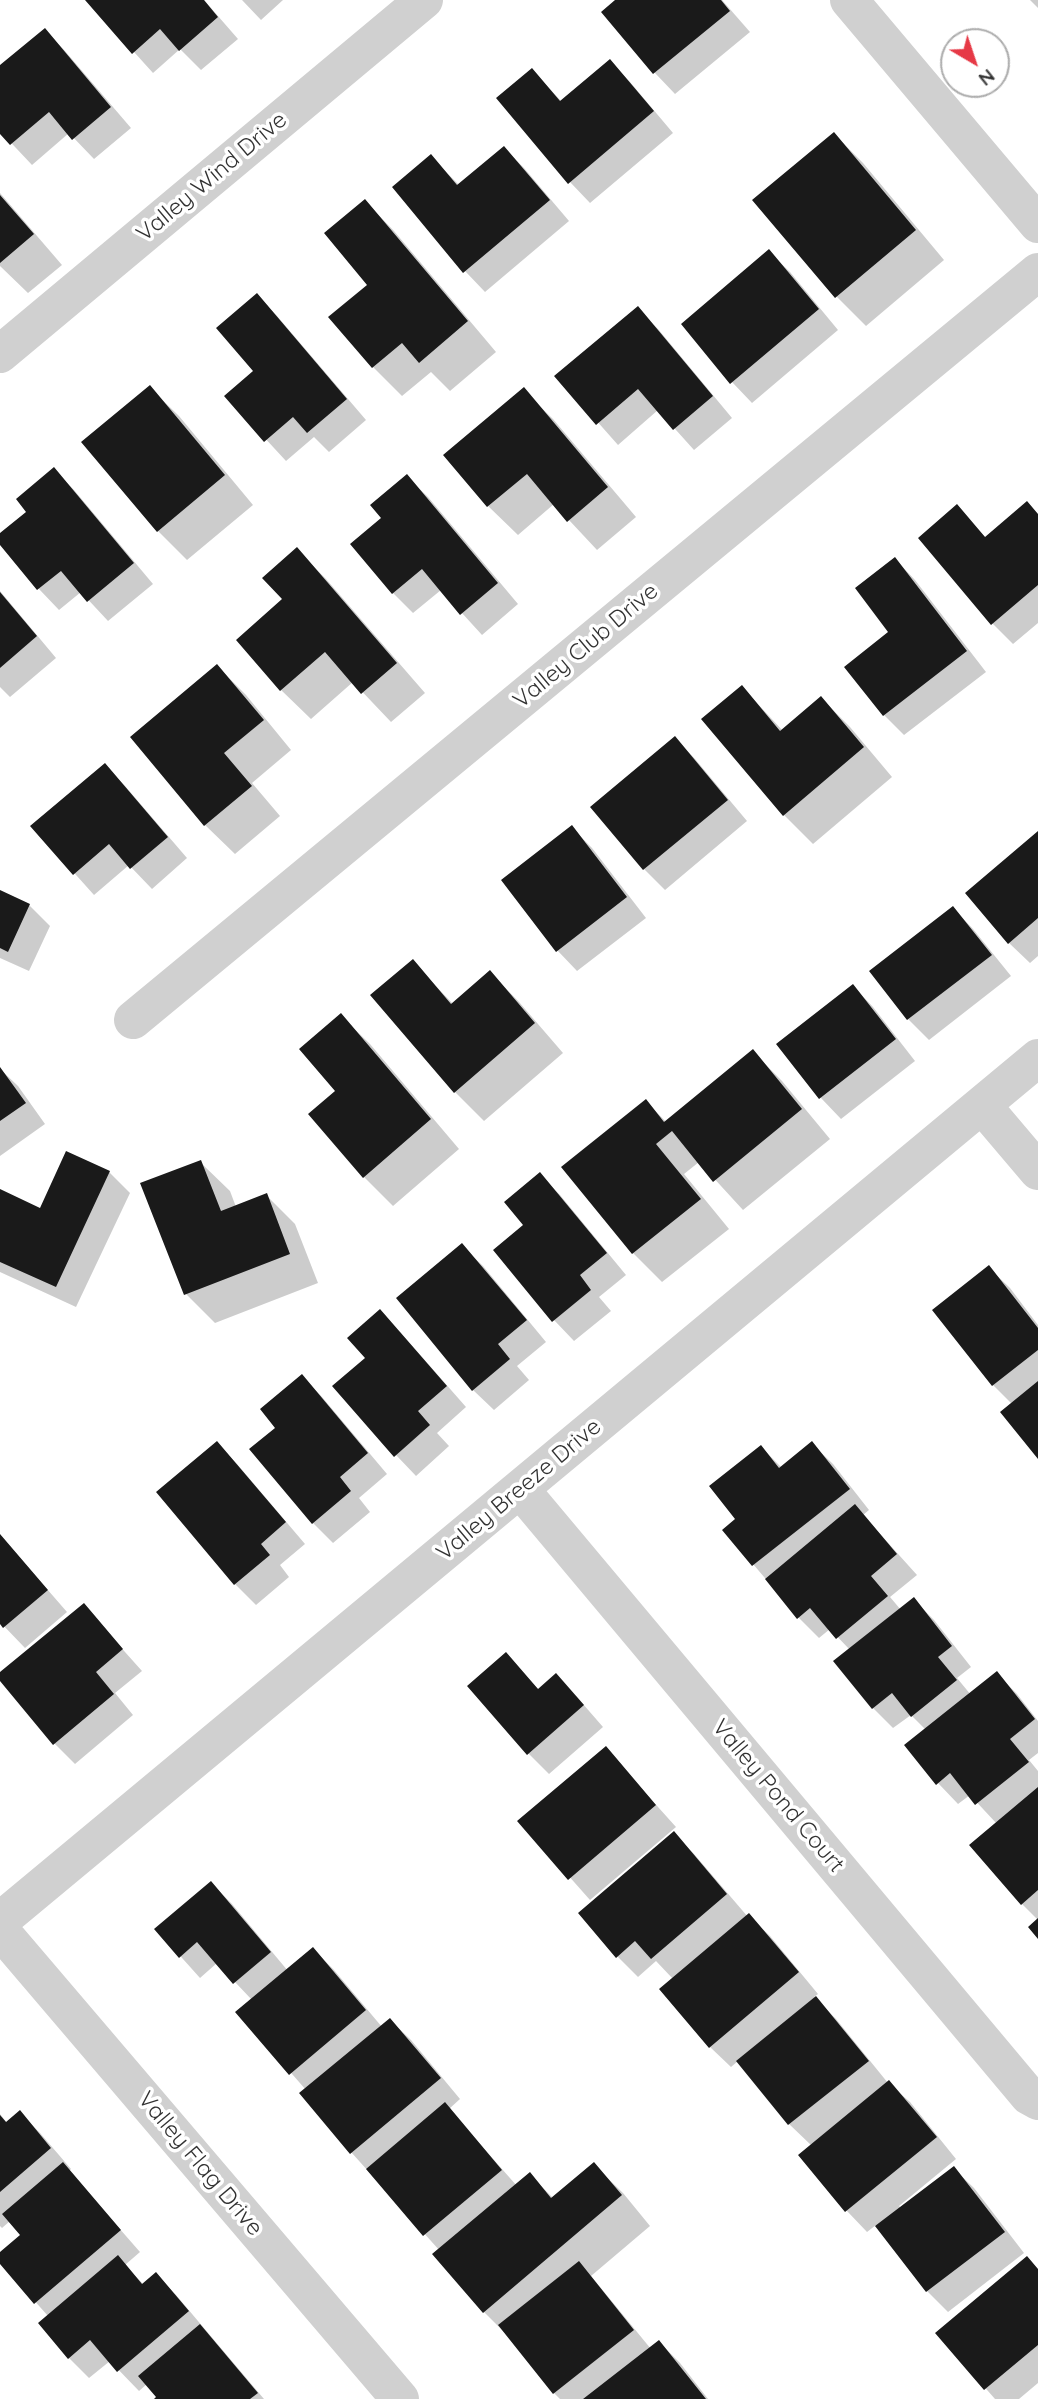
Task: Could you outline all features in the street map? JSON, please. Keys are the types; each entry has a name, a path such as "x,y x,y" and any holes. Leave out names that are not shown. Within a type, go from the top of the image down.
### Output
{"street":[{"name":"Valley Wind Drive","path":"0,354 424,0"},
{"path":"849,0 1038,224"},
{"name":"Valley Club Drive","path":"133,1020 1038,272"},
{"name":"Valley Breeze Drive","path":"0,1921 1038,1058"},
{"path":"982,1105 1038,1171"},
{"name":"Valley Pond Court","path":"520,1489 1029,2095 1038,2101"},
{"name":"Valley Flag Drive","path":"0,1930 400,2399"}],"building":[{"path":"85,0 204,0 218,17 179,51 160,29 132,54"},
{"path":"615,0 721,0 730,11 653,74 601,12"},
{"path":"45,28 111,107 72,140 49,112 10,145 0,134 0,65"},
{"path":"610,59 654,111 568,184 496,98 532,68 560,101"},
{"path":"834,132 916,230 835,298 752,200"},
{"path":"504,146 550,200 463,273 392,187 431,154 457,185"},
{"path":"0,195 34,234 0,263"},
{"path":"365,199 468,321 419,363 402,343 372,368 328,317 367,285 324,233"},
{"path":"769,249 819,309 730,384 681,324"},
{"path":"257,293 347,399 307,433 293,417 264,442 224,396 253,371 216,328"},
{"path":"638,306 713,396 673,430 638,389 596,425 554,376"},
{"path":"150,385 225,475 157,532 81,442"},
{"path":"524,387 608,487 567,522 527,474 487,507 443,455"},
{"path":"54,467 134,563 87,602 61,571 37,590 0,545 0,533 26,512 16,499"},
{"path":"407,474 498,583 460,615 422,569 392,594 350,544 381,518 370,505"},
{"path":"1027,501 1038,514 1038,585 991,625 918,538 957,504 985,537"},
{"path":"297,547 397,663 361,694 325,652 280,691 236,640 282,599 262,578"},
{"path":"895,557 967,651 883,716 844,667 888,632 855,588"},
{"path":"0,592 37,636 0,668"},
{"path":"217,664 264,720 224,753 252,786 204,826 130,737"},
{"path":"742,685 780,731 821,696 864,747 783,816 701,719"},
{"path":"675,736 728,800 643,870 590,807"},
{"path":"105,763 168,837 130,869 109,844 73,875 30,826"},
{"path":"572,825 627,897 556,952 501,880"},
{"path":"1038,831 1038,918 1008,944 965,893"},
{"path":"0,890 30,904 8,952 0,948"},
{"path":"953,906 992,955 907,1020 869,971"},
{"path":"413,959 451,1004 490,970 535,1023 454,1093 370,995"},
{"path":"853,984 896,1039 819,1099 776,1044"},
{"path":"341,1013 431,1119 363,1178 308,1114 335,1091 299,1049"},
{"path":"753,1049 802,1109 713,1182 672,1131 656,1144 701,1199 632,1254 561,1167 646,1099 664,1122"},
{"path":"0,1067 26,1103 0,1121"},
{"path":"66,1151 110,1171 56,1287 0,1262 0,1189 40,1208"},
{"path":"201,1160 221,1211 267,1193 290,1254 184,1295 140,1183"},
{"path":"540,1172 607,1253 580,1275 591,1290 552,1322 493,1250 523,1225 504,1202"},
{"path":"462,1243 527,1320 498,1344 510,1359 472,1391 396,1298"},
{"path":"989,1265 1038,1328 1038,1350 992,1386 932,1310"},
{"path":"380,1309 447,1386 418,1411 430,1425 394,1457 332,1386 365,1358 347,1338"},
{"path":"302,1374 368,1453 340,1477 351,1491 312,1524 249,1449 275,1428 260,1409"},
{"path":"1038,1381 1038,1459 1000,1412"},
{"path":"217,1441 286,1522 261,1544 270,1555 234,1585 156,1492"},
{"path":"812,1441 850,1489 752,1566 722,1530 735,1519 709,1486 761,1445 779,1468"},
{"path":"855,1504 897,1554 871,1576 888,1596 836,1639 810,1608 797,1619 765,1579"},
{"path":"0,1534 48,1590 3,1628 0,1624"},
{"path":"914,1597 952,1646 938,1657 957,1680 911,1717 892,1693 872,1709 833,1661"},
{"path":"84,1603 123,1649 96,1672 114,1694 53,1745 0,1681 0,1672"},
{"path":"506,1652 538,1689 556,1673 584,1705 527,1755 467,1686"},
{"path":"997,1671 1035,1719 1010,1739 1029,1762 975,1805 950,1773 936,1785 904,1745"},
{"path":"606,1746 656,1805 568,1880 517,1821"},
{"path":"1038,1787 1038,1890 1021,1905 969,1845"},
{"path":"674,1831 727,1894 651,1959 635,1941 616,1958 578,1913"},
{"path":"211,1881 271,1952 233,1984 197,1942 179,1958 154,1929"},
{"path":"749,1913 799,1972 709,2048 659,1989"},
{"path":"1038,1918 1038,1939 1028,1927"},
{"path":"313,1947 366,2010 289,2075 235,2012"},
{"path":"816,1996 869,2061 788,2125 736,2061"},
{"path":"390,2018 441,2078 350,2154 299,2093"},
{"path":"889,2080 937,2137 845,2212 798,2155"},
{"path":"445,2102 502,2170 423,2236 366,2169"},
{"path":"20,2110 51,2148 0,2192 0,2115 6,2122"},
{"path":"63,2162 121,2230 34,2304 0,2264 0,2252 20,2235 2,2214"},
{"path":"594,2162 622,2195 483,2313 432,2254 530,2172 551,2198"},
{"path":"954,2166 1005,2232 926,2292 875,2226"},
{"path":"118,2255 142,2284 156,2272 189,2311 117,2372 90,2340 68,2359 38,2323"},
{"path":"1027,2256 1038,2269 1038,2345 984,2390 935,2333"},
{"path":"579,2261 634,2330 553,2394 498,2325"},
{"path":"200,2324 258,2393 250,2399 154,2399 156,2397 138,2376"},
{"path":"659,2340 706,2399 583,2399"}]}
